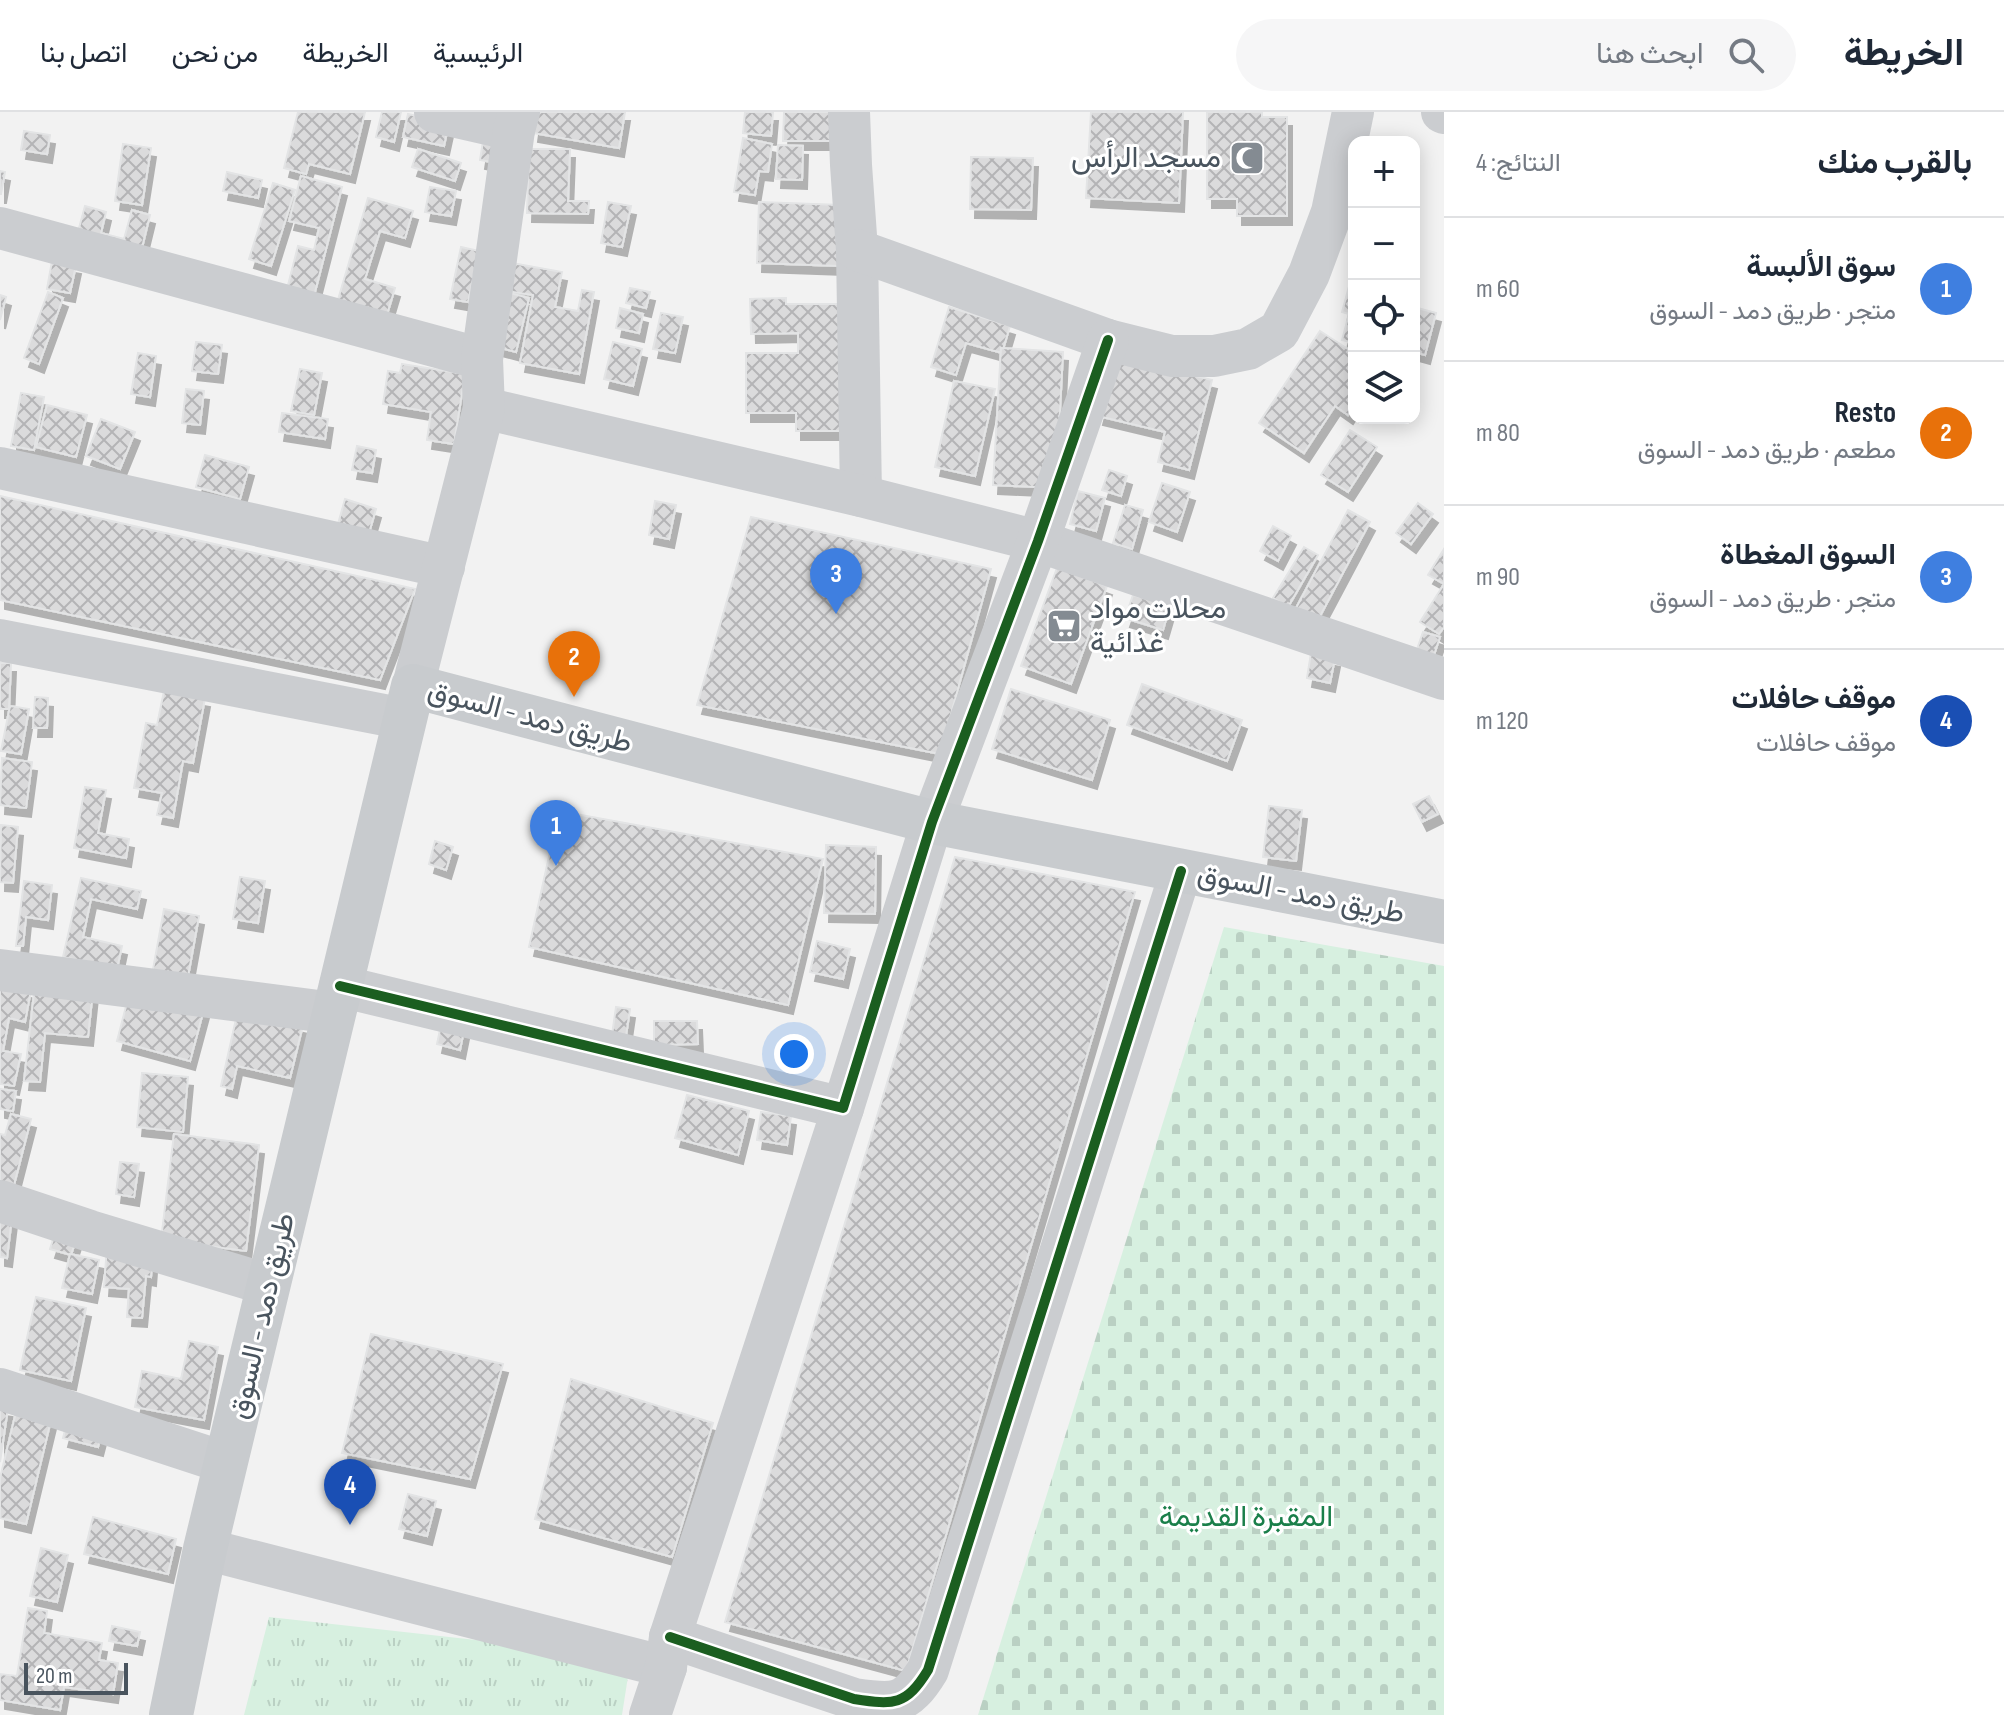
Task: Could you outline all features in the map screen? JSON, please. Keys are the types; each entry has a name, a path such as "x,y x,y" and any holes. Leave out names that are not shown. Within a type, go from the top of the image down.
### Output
{"main road":[{"name":"طريق دمد - السوق","path":"171,1715 205,1549 409,702 932,822 1444,922"}],"street":[{"path":"0,640 409,702 484,408 482,359 516,121 435,112"},
{"path":"849,112 857,250 861,496"},
{"path":"857,250 1108,340 1172,356 1214,356 1248,349 1279,331 1309,274 1332,212 1353,112"},
{"path":"0,228 482,359"},
{"path":"650,1715 932,822 1038,541 1108,340"},
{"path":"484,408 861,496 1038,541 1444,679"},
{"path":"0,468 444,567"},
{"path":"205,1549 668,1652 854,1699 878,1702 902,1700 917,1687 928,1670 1181,871"},
{"path":"0,970 337,1000 843,1108"},
{"path":"0,1201 269,1285"},
{"path":"0,1389 226,1463"}],"green space":[{"name":"المقبرة القديمة","path":"1224,927 1444,966 1444,1715 978,1715"},
{"path":"269,1617 631,1657 622,1715 244,1715"}],"building":[{"path":"298,112 365,112 350,174 309,164 306,174 284,168"},
{"path":"382,112 401,112 394,142 376,137"},
{"path":"536,112 625,112 619,148 533,133"},
{"path":"745,112 773,112 771,136 743,133"},
{"path":"784,112 834,112 834,141 783,141"},
{"path":"1091,112 1183,112 1179,203 1086,198"},
{"name":"مسجد الرأس","path":"1207,112 1262,112 1262,117 1287,117 1287,216 1237,216 1237,199 1207,199"},
{"path":"408,114 449,123 444,146 403,137"},
{"path":"24,131 50,135 47,154 21,150"},
{"path":"484,135 502,138 497,163 480,160"},
{"path":"743,138 772,144 768,172 759,171 755,195 734,192"},
{"path":"123,144 151,148 142,205 115,201"},
{"path":"778,145 803,146 802,180 776,179"},
{"path":"418,149 461,163 455,181 412,167"},
{"path":"529,149 570,149 568,201 589,201 588,214 527,213"},
{"path":"971,157 1033,158 1031,210 970,209"},
{"path":"0,171 5,172 1,194 0,194"},
{"path":"227,172 262,180 258,198 223,191"},
{"path":"301,176 342,187 314,296 287,289 298,246 314,250 319,228 289,221"},
{"path":"273,183 295,190 271,266 249,259"},
{"path":"430,187 456,191 451,216 425,212"},
{"path":"368,198 413,211 405,238 380,231 365,279 395,288 386,318 337,303"},
{"path":"608,202 631,206 622,247 601,243"},
{"path":"759,202 841,205 839,266 757,263"},
{"path":"85,206 106,212 101,233 124,239 132,210 150,215 140,256 76,239"},
{"path":"461,247 479,251 468,302 450,299"},
{"path":"52,261 76,265 70,293 47,289"},
{"path":"512,263 562,272 555,307 578,311 582,290 594,292 579,374 520,363 533,295 506,291"},
{"path":"630,288 650,292 646,308 626,303"},
{"path":"1348,290 1348,314 1342,312"},
{"path":"48,292 63,298 39,364 24,358"},
{"path":"510,293 529,298 516,352 497,347"},
{"path":"0,295 6,297 0,320"},
{"path":"786,298 786,304 850,304 851,431 796,431 796,413 746,413 746,353 798,353 798,333 751,334 750,299"},
{"path":"949,307 1010,326 1002,353 966,343 956,375 931,367"},
{"path":"620,308 643,314 639,333 616,328"},
{"path":"1420,309 1436,313 1425,355 1420,354"},
{"path":"661,313 683,317 675,353 653,349"},
{"path":"1348,318 1348,342 1342,340"},
{"path":"1320,331 1348,349 1348,415 1335,406 1304,453 1259,423"},
{"path":"196,342 222,345 218,374 192,371"},
{"path":"613,342 642,349 633,386 604,379"},
{"path":"1001,348 1063,352 1056,488 993,485"},
{"path":"138,353 156,356 150,397 131,394"},
{"path":"1114,356 1212,380 1189,470 1158,462 1165,432 1098,416"},
{"path":"402,364 465,374 454,444 427,440 431,412 383,404 388,371 400,373"},
{"path":"300,369 322,373 314,415 291,411"},
{"path":"954,381 995,389 975,476 935,467"},
{"path":"186,389 204,391 200,425 182,423"},
{"path":"21,393 44,397 34,450 11,446"},
{"path":"47,405 87,415 76,457 36,447"},
{"path":"282,413 328,419 325,439 279,432"},
{"path":"101,419 135,432 120,469 86,456"},
{"path":"1350,430 1377,447 1348,492 1321,475"},
{"path":"357,446 376,450 372,473 352,470"},
{"path":"205,455 249,467 240,499 196,487"},
{"path":"1109,470 1127,476 1121,496 1102,490"},
{"path":"1162,483 1190,492 1177,532 1149,522"},
{"path":"1078,491 1105,498 1096,531 1070,524"},
{"path":"0,496 415,589 380,680 0,600"},
{"path":"345,499 376,509 369,533 338,524"},
{"path":"655,501 676,505 669,539 649,535"},
{"path":"1418,503 1433,514 1411,544 1396,533"},
{"path":"1125,505 1143,510 1132,549 1113,543"},
{"path":"1348,510 1370,522 1318,620 1296,608"},
{"path":"751,517 991,569 940,754 697,705"},
{"path":"1273,526 1291,536 1278,561 1260,551"},
{"path":"1304,547 1318,555 1288,607 1273,598"},
{"path":"1444,549 1444,584 1428,575"},
{"name":"محلات مواد غذائية","path":"1057,568 1107,586 1071,684 1021,666"},
{"path":"1444,584 1444,627 1439,634 1420,622"},
{"path":"1133,595 1170,606 1163,630 1125,618"},
{"path":"1423,632 1440,637 1432,661 1415,655"},
{"path":"1311,653 1335,658 1330,683 1307,678"},
{"path":"0,663 11,663 9,709 0,709"},
{"path":"1142,684 1242,720 1227,761 1127,725"},
{"path":"1011,689 1110,720 1092,780 992,749"},
{"path":"164,691 205,698 193,763 183,761 173,818 157,815 162,793 134,788 146,723 157,725"},
{"path":"35,697 48,698 47,728 33,728"},
{"path":"10,706 29,709 21,754 1,751"},
{"path":"2,758 32,762 26,808 0,805"},
{"path":"85,787 106,790 98,833 129,839 126,858 74,848"},
{"path":"1429,796 1438,814 1422,822 1413,804"},
{"path":"1269,806 1302,810 1296,861 1263,857"},
{"path":"559,811 823,859 788,1005 529,947"},
{"path":"1,825 18,827 13,883 0,882"},
{"path":"435,841 453,847 446,870 429,864"},
{"path":"826,845 876,847 875,914 824,913"},
{"path":"955,857 1135,892 906,1671 725,1622"},
{"path":"240,877 265,881 258,923 233,919"},
{"path":"81,878 141,891 137,909 91,899 83,937 122,946 117,969 63,957"},
{"path":"24,881 52,885 48,920 26,917 23,946 16,946"},
{"path":"164,909 199,916 187,982 152,975"},
{"path":"817,941 850,949 843,979 810,972"},
{"path":"0,984 31,990 25,1022 9,1018 3,1051 21,1054 14,1086 0,1084"},
{"path":"35,984 93,990 88,1037 45,1033 40,1082 24,1081"},
{"path":"130,991 204,1009 190,1061 117,1041"},
{"path":"616,1007 630,1009 626,1036 612,1035"},
{"path":"238,1010 303,1025 290,1078 237,1066 232,1089 221,1086"},
{"path":"654,1021 697,1021 698,1044 654,1045"},
{"path":"441,1025 464,1030 460,1050 437,1044"},
{"path":"142,1073 188,1077 183,1132 137,1127"},
{"path":"0,1089 16,1091 13,1111 0,1109"},
{"path":"687,1095 749,1111 738,1155 675,1138"},
{"path":"761,1112 791,1116 787,1145 757,1140"},
{"path":"11,1114 31,1119 13,1189 0,1185 0,1134 5,1135"},
{"path":"174,1134 259,1145 246,1251 161,1240"},
{"path":"120,1162 139,1164 134,1197 116,1194"},
{"path":"0,1207 13,1209 7,1258 0,1257"},
{"path":"57,1227 78,1234 71,1255 50,1249"},
{"path":"107,1246 153,1250 151,1277 146,1276 142,1318 127,1317 129,1289 104,1287"},
{"path":"70,1254 99,1260 92,1294 62,1288"},
{"path":"36,1297 86,1308 71,1381 20,1370"},
{"path":"371,1334 503,1364 470,1479 342,1453"},
{"path":"189,1341 218,1347 204,1420 135,1407 142,1371 181,1379"},
{"path":"571,1379 713,1423 672,1557 535,1519"},
{"path":"0,1407 8,1408 0,1462"},
{"path":"16,1412 51,1420 26,1524 0,1518 0,1478"},
{"path":"69,1415 104,1424 98,1447 63,1438"},
{"path":"408,1494 436,1501 427,1536 399,1529"},
{"path":"93,1517 176,1539 168,1574 84,1554"},
{"path":"41,1548 68,1555 57,1602 30,1596"},
{"path":"28,1608 47,1611 44,1633 102,1643 99,1660 118,1663 113,1694 64,1687 60,1710 0,1700 0,1674 17,1676"},
{"path":"112,1626 140,1632 137,1646 109,1641"}],"cycle path":[{"path":"340,986 843,1108 932,822 1038,541 1108,340"},
{"path":"670,1637 854,1699 879,1702 898,1700 913,1691 920,1682 928,1670 1181,871"}],"place":[{"name":"مسجد الرأس","path":"1247,158"},
{"name":"السوق المغطاة","path":"836,614"},
{"name":"محلات مواد غذائية","path":"1064,626"},
{"name":"Resto","path":"574,697"},
{"name":"سوق الألبسة","path":"556,866"},
{"name":"موقف حافلات","path":"350,1525"}]}
